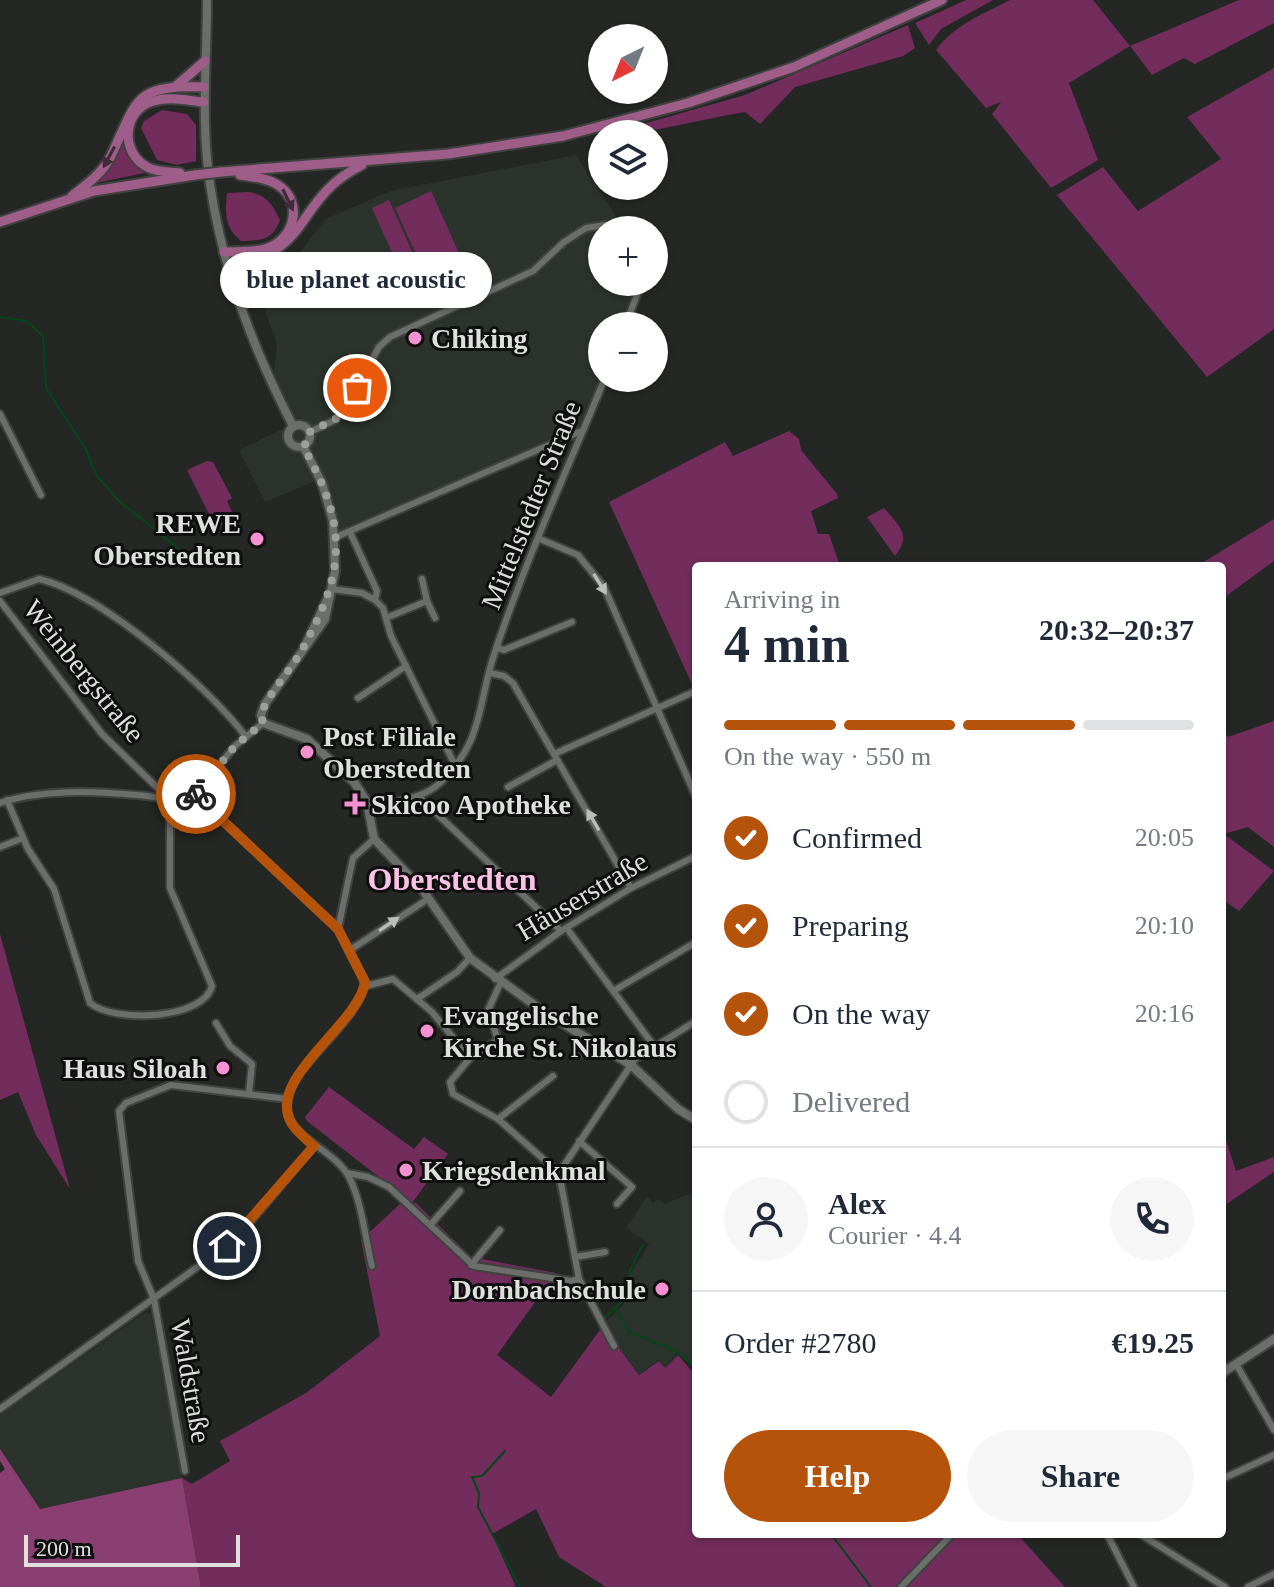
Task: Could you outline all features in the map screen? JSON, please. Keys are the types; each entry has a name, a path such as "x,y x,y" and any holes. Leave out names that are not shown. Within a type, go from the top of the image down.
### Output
{"main road":[{"path":"0,222 69,198 138,182 221,172 368,162 527,142 688,103 794,67 942,0"},
{"path":"175,87 205,61"},
{"path":"69,198 104,167 134,105 153,92 175,87 204,87"},
{"path":"195,175 148,168 132,154 127,136 133,117 146,104 166,99 204,102"},
{"path":"228,267 255,262 289,242 314,202 339,176 368,162"},
{"path":"221,172 272,182 289,196 294,213 290,230 270,248 224,252"},
{"path":"238,298 255,262"}],"street":[{"path":"207,0 204,102 210,176 224,252 263,365 293,426 288,439 293,445 303,446 309,441 310,432"},
{"path":"310,432 343,412 379,347 390,337 533,271 564,242 588,228"},
{"name":"Mittelstedter Straße","path":"368,807 419,797 437,786 478,730 497,648 579,432 598,392"},
{"path":"0,414 41,495"},
{"path":"293,426 303,425 310,432"},
{"path":"336,537 579,432"},
{"path":"263,723 261,715 265,704 325,619 332,589 336,537 322,483 303,446"},
{"path":"350,532 377,591 375,600"},
{"path":"540,539 578,555 604,587 692,788"},
{"path":"0,593 39,579 97,606 217,701 246,737"},
{"path":"422,579 435,618"},
{"path":"332,589 362,593 375,600 455,765"},
{"name":"Weinbergstraße","path":"0,601 102,734 170,800"},
{"path":"386,618 427,601"},
{"name":"Mittelstedter Straße","path":"497,648 504,650 572,622"},
{"path":"358,698 406,666"},
{"path":"490,673 504,676 513,683 631,888"},
{"path":"508,787 556,757 692,693"},
{"path":"192,798 246,737 263,723"},
{"path":"263,723 298,734 314,743 354,782 368,807 374,839 428,899 470,958 498,981 631,1065 677,1109 692,1118"},
{"path":"170,800 170,888 212,986 204,999 162,1014 130,1015 90,1003 54,889 4,801 39,794 102,793 170,800 192,798 205,804 338,929 366,986"},
{"path":"419,797 565,930 615,990 654,1046"},
{"path":"0,847 23,838"},
{"path":"338,929 355,855 374,839"},
{"name":"Häuserstraße","path":"498,981 565,930 631,888 692,858"},
{"path":"350,950 428,899"},
{"path":"615,990 692,944"},
{"path":"417,999 457,972 470,958"},
{"path":"470,1058 417,999 393,979 366,986 347,1017 299,1075 288,1099 292,1123 347,1173 380,1181 431,1224 471,1265 571,1281 579,1279"},
{"path":"498,981 488,1010 498,1040 470,1058 450,1082 453,1094 498,1119 559,1173 579,1279 614,1346"},
{"path":"216,1023 219,1032 224,1030 230,1046 251,1062 249,1093 288,1099"},
{"path":"559,1173 631,1065 654,1046 692,1023"},
{"path":"578,1055 588,1039"},
{"path":"498,1119 553,1076"},
{"name":"Waldstraße","path":"185,1471 154,1299 138,1261 118,1118 121,1107 171,1085 249,1093"},
{"path":"579,1141 632,1187 617,1204"},
{"path":"0,1409 240,1235 314,1146"},
{"path":"347,1173 372,1266"},
{"path":"431,1224 460,1191"},
{"path":"471,1265 500,1230"},
{"path":"575,1257 605,1252"},
{"path":"1226,1370 1274,1339"},
{"path":"1236,1364 1274,1430"},
{"path":"1226,1477 1274,1455"},
{"path":"901,1587 948,1538"},
{"path":"1109,1538 1134,1587"},
{"path":"1146,1538 1225,1587"},
{"path":"1248,1587 1274,1574"}],"shaded area":[{"path":"966,0 993,0 941,29 929,45 915,23"},
{"path":"1010,0 1093,0 1130,46 1069,83 1098,160 1051,188 992,114 1001,102 986,108 936,50 960,27"},
{"path":"1239,0 1274,0 1274,23 1195,64 1184,58 1152,75 1130,46"},
{"path":"908,25 915,48 903,56 795,87 760,124 745,112 668,127 668,120 657,120 745,95"},
{"path":"1274,68 1274,329 1207,377 1057,195 1103,167 1138,211 1221,159 1187,117"},
{"path":"162,110 187,114 196,125 196,161 177,165 157,160 141,128 144,121"},
{"path":"120,134 128,156 149,172 86,185 100,173"},
{"path":"576,155 588,173 588,200 605,200 616,216 588,216 588,296 637,296 630,312 588,312 588,392 597,392 583,429 336,537 320,479 265,502 239,450 297,422 274,375 277,344 263,305 267,293 326,219 390,191"},
{"path":"431,191 464,264 428,281 395,208"},
{"path":"248,192 268,201 280,220 270,236 241,241 231,230 227,219 227,193"},
{"path":"389,200 421,271 404,279 372,208"},
{"path":"789,431 799,439 801,450 837,494 838,498 811,511 818,534 829,534 839,562 692,562 692,684 609,502 725,442 733,456"},
{"path":"207,461 213,462 232,498 227,501 235,518 216,528 187,470"},
{"path":"884,508 902,531 903,542 895,556 867,517"},
{"path":"1274,519 1274,561 1226,596 1226,562 1204,562"},
{"path":"1274,721 1274,847 1248,827 1226,833 1226,735 1228,737"},
{"path":"1226,835 1274,871 1239,911 1226,902"},
{"path":"0,934 70,1189 36,1135 18,1092 0,1100"},
{"path":"329,1087 414,1149 424,1137 448,1154 412,1203 307,1121 305,1117"},
{"path":"1226,1140 1236,1171 1274,1157 1274,1172 1226,1204"},
{"name":"Dornbachschule","path":"692,1193 692,1367 678,1351 665,1368 659,1360 639,1374 610,1336 605,1323 624,1304 631,1273 649,1244 626,1228 647,1196 653,1203 659,1199 664,1204"},
{"path":"415,1202 471,1257 556,1273 497,1355 551,1397 605,1323 610,1336 639,1375 659,1361 665,1368 678,1355 692,1371 692,1538 1021,1538 1065,1587 606,1587 559,1557 536,1509 492,1534 516,1587 201,1587 182,1478 192,1484 230,1461 220,1441 306,1393 380,1336 361,1240 401,1203 409,1209"},
{"path":"146,1312 151,1314 182,1478 40,1509 0,1449 0,1415"},
{"path":"0,1449 40,1509 182,1478 201,1587 0,1587 0,1473 5,1469 0,1461"}],"waterway":[{"path":"0,317 26,321 43,336 46,388 85,448 97,476 119,501 179,549"},
{"path":"604,1318 624,1299 630,1270 643,1244"},
{"path":"615,1308 629,1332 674,1350 692,1364"},
{"path":"505,1451 482,1476 472,1477 479,1493 478,1507 520,1587"},
{"path":"834,1538 871,1587"}],"way so far":[{"path":"196,794 235,746 263,723 261,715 265,704 305,646 332,589 337,556 333,521 322,483 303,446 309,441 310,432 339,417 357,388"}],"place":[{"name":"Chiking","path":"415,338"},
{"name":"blue planet acoustic","path":"357,388"},
{"name":"REWE Oberstedten","path":"257,539"},
{"name":"Post Filiale Oberstedten","path":"307,752"},
{"name":"Skicoo Apotheke","path":"355,804"},
{"name":"Evangelische Kirche St. Nikolaus","path":"427,1031"},
{"name":"Haus Siloah","path":"223,1068"},
{"name":"Kriegsdenkmal","path":"406,1170"},
{"name":"Dornbachschule","path":"662,1289"}],"district":[{"name":"Oberstedten","path":"452,879"}],"route":[{"path":"196,794 192,798 205,804 262,861 338,929 366,986 347,1017 299,1075 290,1091 289,1118 314,1146 240,1235 227,1246"}]}
